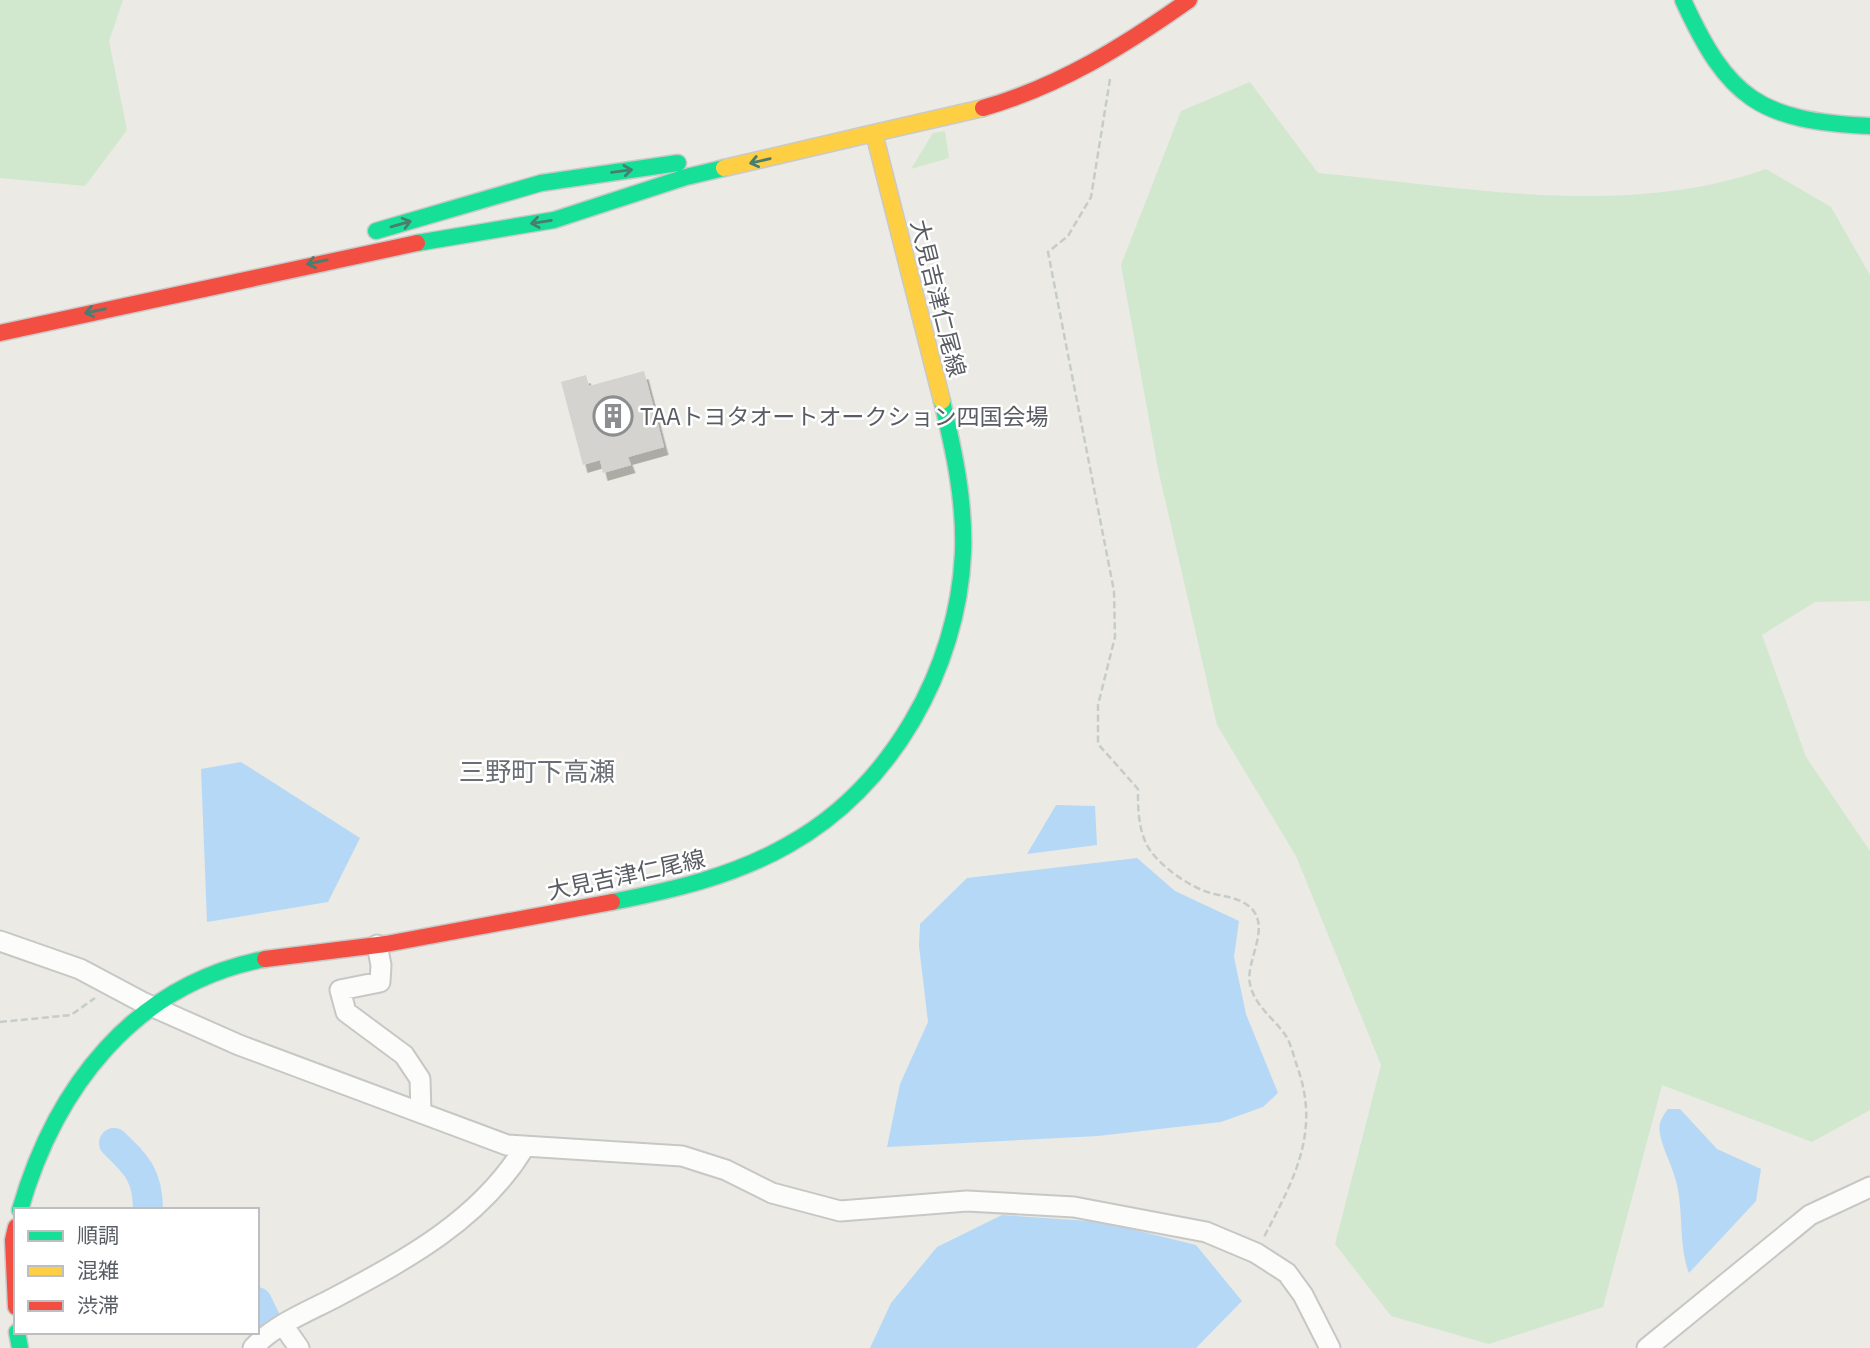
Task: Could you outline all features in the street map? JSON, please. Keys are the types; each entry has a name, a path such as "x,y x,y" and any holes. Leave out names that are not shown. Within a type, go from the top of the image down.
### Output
{"main road":[{"path":"0,332 384,248 554,220 686,177 956,115 1059,81 1115,52 1189,0"},
{"path":"1683,0 1710,58 1727,78 1749,96 1805,122 1870,126"},
{"path":"354,236 541,183 674,164 823,134 874,133"},
{"name":"大見吉津仁尾線","path":"20,1208 28,1171 57,1111 100,1052 167,997 236,966 377,945 681,890 743,869 807,836 877,774 915,718 945,653 961,582 963,523 955,454 874,133"},
{"path":"14,1236 14,1262"}],"street":[{"path":"0,941 80,969 154,1007 239,1045 507,1145 682,1156 726,1170 772,1194 840,1211 967,1201 1074,1207 1206,1232 1256,1253 1287,1273 1303,1295 1330,1348"},
{"path":"377,945 381,965 380,982 340,990 346,1012 404,1055 420,1079 421,1114"},
{"path":"253,1348 283,1325 372,1278 460,1223 491,1194 524,1148"},
{"path":"1647,1348 1801,1221 1870,1187"},
{"path":"283,1325 299,1348"}],"path":[{"path":"1115,52 1090,197 1068,236 1048,252 1114,591 1115,637 1098,705 1098,744 1138,789 1138,815 1146,844 1174,874 1208,893 1235,897 1252,909 1259,924 1249,983 1264,1014 1286,1037 1307,1093 1308,1129 1288,1191 1256,1253"},
{"path":"0,1022 71,1015 87,1007 108,984"}],"green space":[{"path":"0,0 123,0 109,41 127,130 85,186 0,178"},
{"path":"1250,82 1318,173 1487,191 1601,196 1657,193 1712,184 1766,169 1831,207 1870,275 1870,601 1815,602 1762,635 1806,757 1870,851 1870,1110 1812,1142 1662,1085 1603,1307 1489,1344 1391,1316 1335,1244 1381,1065 1296,856 1217,725 1158,469 1121,265 1181,111"},
{"path":"945,131 949,158 911,169 933,133"}],"water":[{"path":"241,762 360,838 328,902 207,922 201,769"},
{"path":"1056,805 1095,806 1097,845 1027,854"},
{"path":"1137,858 1175,891 1239,921 1234,957 1246,1014 1278,1093 1263,1107 1221,1122 1098,1136 887,1147 900,1084 928,1022 919,946 920,924 967,878"},
{"path":"1668,1109 1680,1109 1717,1149 1761,1169 1756,1201 1689,1273 1683,1250 1678,1192 1660,1134 1661,1120"},
{"path":"1002,1215 1103,1222 1196,1245 1242,1301 1196,1348 870,1348 891,1303 937,1247"}],"building":[{"name":"TAAトヨタオートオークション四国会場","path":"644,371 664,447 628,457 631,465 603,473 600,460 583,465 561,382 586,375 589,386"}],"waterway":[{"path":"114,1143 140,1172 146,1188 148,1208"},
{"path":"259,1306 265,1319"}],"traffic: fast":[{"path":"1683,0 1699,34 1716,61 1733,82 1752,98 1774,110 1801,118 1870,126"},
{"path":"376,231 541,183 678,163"},
{"path":"417,243 554,220 686,177 724,168"},
{"path":"612,902 680,887 725,873 788,845 825,821 858,792 887,758 912,721 933,681 948,640 958,597 963,553 960,495 942,401"},
{"path":"21,1208 35,1165 55,1123 78,1084 106,1048 139,1017 176,992 218,972 265,959"},
{"path":"17,1334 20,1348"}],"traffic: slow":[{"path":"942,401 874,133 983,108"},
{"path":"724,168 874,133"}],"traffic: jam":[{"path":"983,108 1039,88 1091,63 1189,0"},
{"path":"0,333 417,243"},
{"path":"265,959 386,944 612,902"},
{"path":"14,1236 14,1262"}],"place":[{"name":"TAAトヨタオートオークション四国会場","path":"613,416"}],"district":[{"name":"三野町下高瀬","path":"537,770"}]}
